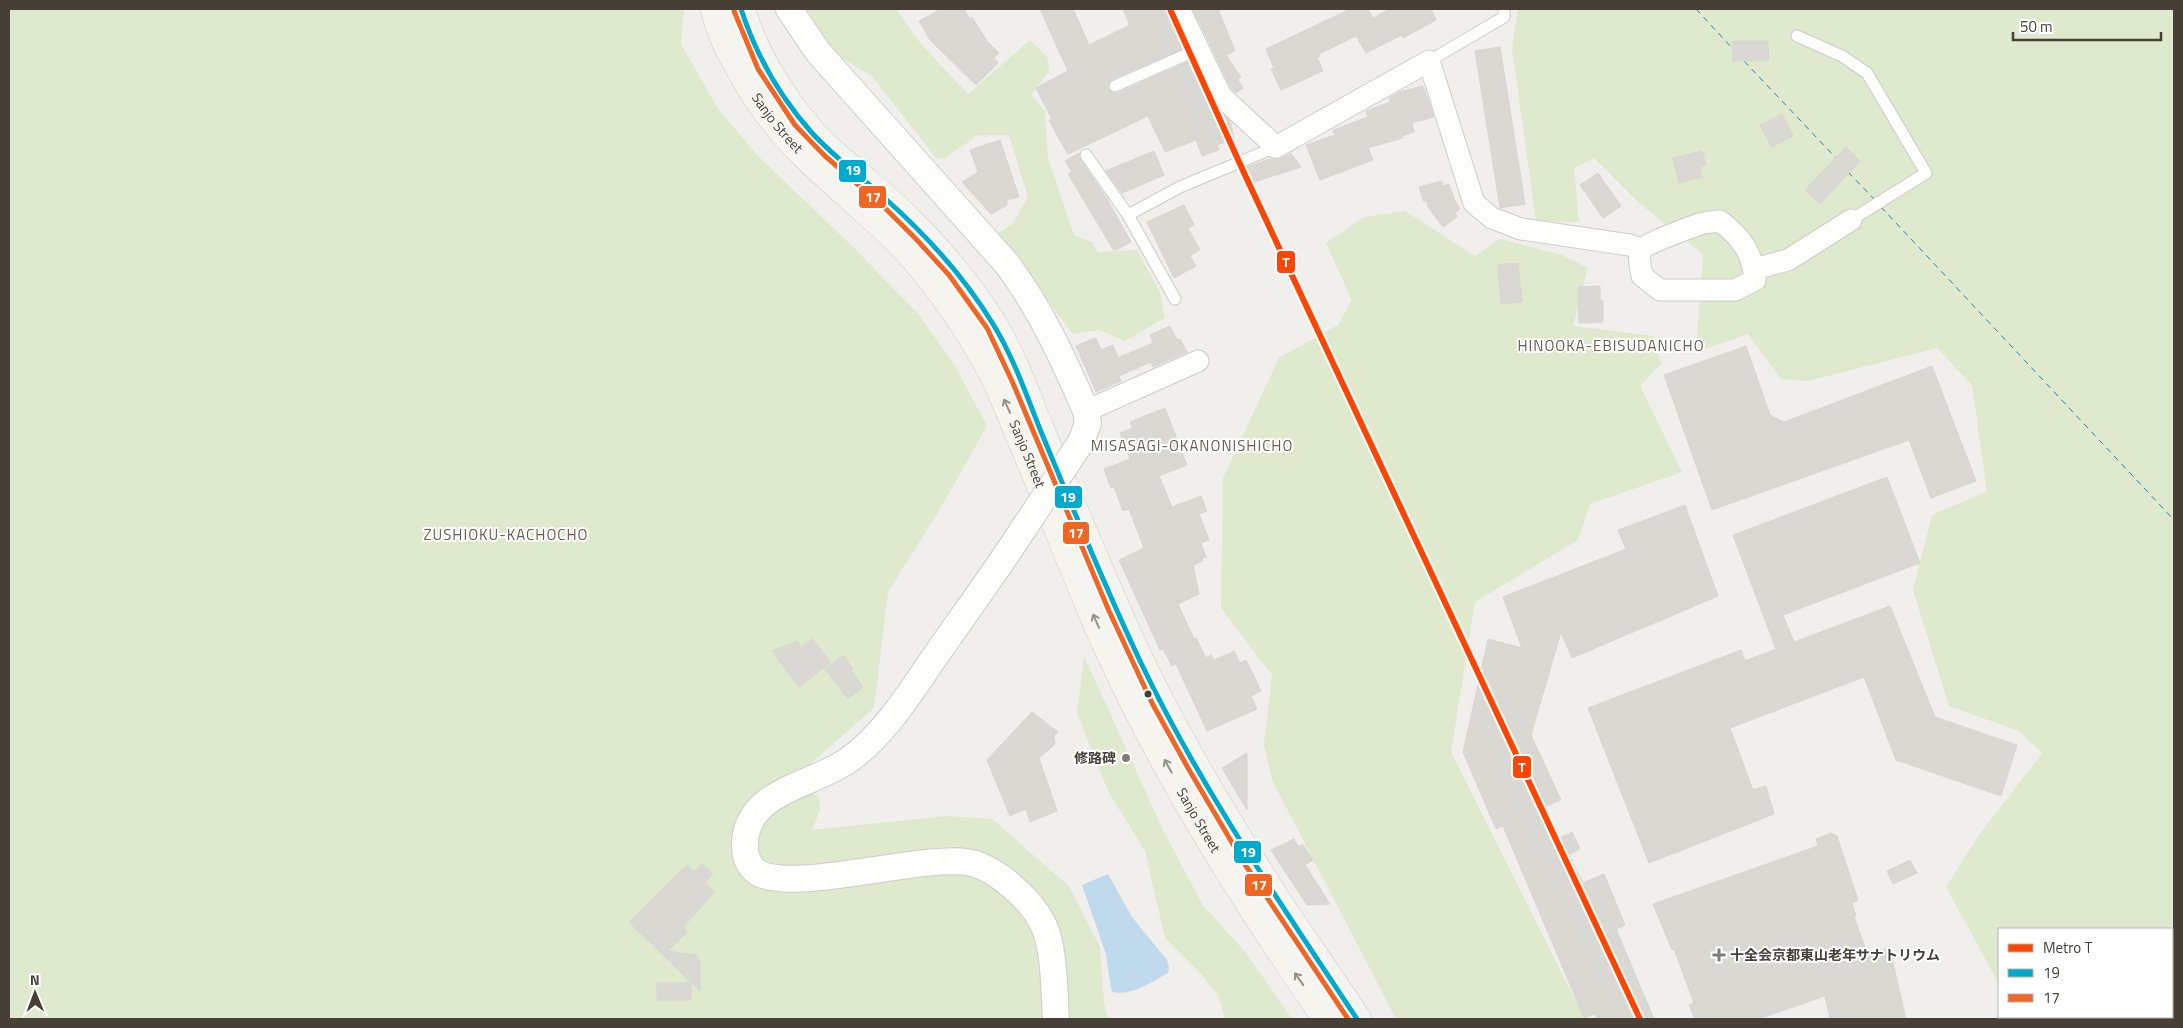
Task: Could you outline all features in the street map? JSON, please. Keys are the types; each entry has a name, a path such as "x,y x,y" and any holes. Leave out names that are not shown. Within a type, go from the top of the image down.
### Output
{"main road":[{"name":"Sanjo Street","path":"715,9 727,46 749,86 777,124 802,153 924,269 954,310 987,362 1035,470 1110,652 1158,748 1192,810 1251,906 1327,1019"},
{"name":"Sanjo Street","path":"741,9 747,29 776,84 793,108 827,148 909,220 938,250 968,286 995,328 1017,374 1111,598 1166,713 1222,812 1270,890 1357,1019"}],"street":[{"path":"789,9 818,52 1007,264 1030,294 1053,336 1086,411 1088,423 1080,442 1024,528 891,719 850,760 771,799 753,814 746,830 746,859 757,872 772,877 797,878 833,875 942,862 968,862 990,871 1014,888 1036,911 1044,926 1050,949 1056,1019"},
{"path":"1179,9 1220,96 1276,147 1429,61 1474,203 1492,218 1521,229 1629,245 1642,249"},
{"path":"1754,269 1788,260 1851,220"},
{"path":"1720,221 1737,234 1754,263 1755,280 1735,290 1660,290 1642,276 1639,258 1642,249 1649,242 1676,234 1702,223 1720,221"},
{"path":"1086,411 1198,361"}],"lane":[{"path":"1429,61 1504,17 1504,9"},
{"path":"1797,36 1842,56 1867,74 1926,172 1851,220"},
{"path":"1115,86 1199,49"},
{"path":"1128,215 1180,187 1276,147"},
{"path":"1086,155 1128,215 1175,298"}],"green space":[{"path":"9,9 684,9 681,44 717,107 757,155 852,246 919,315 955,366 987,426 943,504 888,592 874,708 808,766 808,791 819,797 820,810 812,830 947,816 992,819 1069,886 1100,947 1104,1003 1108,1019 9,1019"},
{"path":"808,9 896,9 921,44 968,94 1030,40 1047,57 1049,71 1031,95 1045,111 1048,158 1074,235 1092,242 1098,252 1137,250 1160,292 1165,318 1125,341 1099,330 1073,334 997,234 1013,223 1028,197 1009,135 978,135 945,158 937,159 872,76 835,54 818,32"},
{"path":"1518,9 2174,9 2174,1019 2018,1018 2173,1018 2173,928 1998,928 1998,982 1946,887 1979,835 2042,753 2019,731 1949,706 1913,590 1932,515 1987,491 1972,385 1937,348 1808,381 1781,379 1748,334 1696,352 1703,254 1639,203 1594,158 1574,168 1579,222 1536,221 1512,49"},
{"path":"1405,211 1475,256 1500,239 1562,255 1588,268 1573,326 1654,336 1661,364 1640,386 1682,472 1590,504 1578,540 1475,602 1451,752 1585,1019 1396,1019 1272,780 1264,744 1272,675 1221,608 1223,478 1279,358 1338,325 1352,300 1326,243 1364,217"},
{"path":"1084,656 1163,830 1202,904 1246,953 1292,1019 1225,1019 1219,997 1201,974 1165,938 1145,851 1109,793 1077,713"}],"water":[{"path":"1108,874 1132,917 1167,960 1169,968 1168,973 1141,987 1120,993 1113,992 1111,989 1106,954 1082,885"}],"building":[{"path":"941,9 964,9 970,19 972,17 987,41 999,53 994,58 998,63 976,85 930,40 919,21"},
{"path":"1040,9 1073,9 1089,45 1130,25 1123,9 1167,9 1184,48 1112,79 1108,89 1118,93 1190,61 1210,102 1230,121 1234,138 1217,145 1219,150 1202,156 1196,140 1165,152 1148,116 1068,154 1049,120 1052,119 1036,88 1068,71"},
{"path":"1193,9 1218,9 1235,51 1226,55 1241,77 1238,80 1243,88 1236,93 1231,88"},
{"path":"1350,9 1368,9 1373,18 1390,9 1431,9 1436,20 1403,38 1402,35 1366,53 1356,36 1319,54 1320,56 1317,57 1323,71 1281,90 1271,69 1274,68 1266,49"},
{"path":"1732,41 1768,41 1769,61 1733,61"},
{"path":"1500,47 1525,204 1500,208 1475,51"},
{"path":"1423,86 1434,117 1412,123 1414,132 1402,136 1403,138 1368,148 1373,160 1320,180 1306,145 1335,135 1333,130 1368,117 1366,111 1390,102 1389,98 1399,92"},
{"path":"1782,114 1793,136 1772,147 1760,125"},
{"path":"1000,140 1019,197 1007,200 1007,205 991,214 962,182 978,172 970,150"},
{"path":"1846,147 1860,161 1820,204 1805,190"},
{"path":"1154,151 1164,175 1122,193 1106,171"},
{"path":"1702,151 1706,165 1700,167 1702,177 1679,183 1673,158"},
{"path":"1079,153 1080,159 1107,199 1131,242 1114,251 1068,174 1072,172 1065,161"},
{"path":"1291,153 1301,167 1251,183 1245,168 1272,158 1282,158"},
{"path":"1598,173 1621,206 1603,218 1580,185"},
{"path":"1442,181 1443,186 1449,184 1460,209 1455,213 1457,217 1443,227 1428,207 1427,201 1424,202 1419,187"},
{"path":"1184,205 1194,225 1188,228 1200,250 1190,256 1196,266 1174,278 1147,222"},
{"path":"1518,263 1522,302 1501,304 1498,265"},
{"path":"1600,286 1600,300 1603,300 1603,322 1579,323 1578,287"},
{"path":"1170,326 1177,340 1180,339 1187,352 1153,367 1151,362 1119,376 1121,381 1096,392 1076,346 1096,338 1101,350 1113,345 1118,358 1153,343 1150,335"},
{"path":"1746,346 1770,415 1784,422 1932,366 1976,481 1931,498 1909,440 1712,510 1664,375"},
{"path":"1165,408 1187,465 1159,476 1172,507 1201,496 1207,511 1199,514 1209,540 1201,543 1206,557 1202,558 1203,561 1193,565 1199,594 1178,604 1194,639 1196,638 1206,658 1211,655 1214,660 1234,651 1240,663 1246,660 1261,691 1251,696 1257,709 1207,731 1176,664 1172,666 1163,649 1160,650 1119,560 1144,548 1129,509 1123,511 1114,487 1111,488 1104,469 1130,459 1120,433 1133,428 1130,422"},
{"path":"1887,477 1920,563 1783,615 1794,642 1890,606 1935,717 2017,745 2001,796 1896,760 1864,677 1730,728 1753,790 1766,786 1774,814 1649,863 1588,708 1741,650 1745,661 1776,649 1733,535"},
{"path":"1685,505 1718,596 1572,658 1561,632 1531,735 1561,800 1545,807 1560,838 1572,832 1580,849 1569,855 1583,883 1604,874 1625,925 1616,929 1654,1019 1597,1019 1595,1014 1584,1018 1503,826 1496,829 1463,752 1488,639 1522,648 1503,597 1626,549 1618,530"},
{"path":"812,639 831,662 799,687 772,651 797,641 801,647"},
{"path":"843,655 853,669 851,671 863,687 848,699 825,669"},
{"path":"1032,712 1058,732 1054,736 1055,744 1039,758 1057,811 1030,822 1026,809 1010,816 987,760"},
{"path":"1247,753 1247,810 1222,768"},
{"path":"1831,833 1837,836 1858,900 1852,903 1856,916 1854,917 1868,955 1885,949 1889,959 1892,958 1906,1019 1830,1019 1825,996 1758,1019 1695,1019 1689,1005 1694,1003 1674,949 1672,950 1653,904 1818,846 1816,839"},
{"path":"1294,839 1298,846 1303,845 1313,860 1305,865 1330,904 1307,905 1271,850"},
{"path":"1910,860 1917,873 1893,884 1887,871"},
{"path":"702,864 713,874 705,882 715,892 683,927 687,932 668,951 697,955 697,960 700,960 700,991 629,922 687,865 694,872"},
{"path":"657,983 691,983 691,1000 657,1000"}],"ferry route":[{"path":"1696,9 1733,49"},
{"path":"1744,61 1836,158"},
{"path":"1848,172 1875,200"},
{"path":"1881,207 2174,520"}],"metro line":[{"name":"T","path":"1170,9 1245,175 1640,1019"}],"transit line":[{"name":"19","path":"741,9 754,43 770,75 800,119 830,151 888,201 931,244 958,274 1001,337 1116,608 1165,711 1216,802 1357,1019"},
{"name":"17","path":"734,11 758,69 795,125 824,155 886,209 916,239 949,275 987,328 1012,381 1109,611 1152,703 1244,863 1348,1019"}],"place":[{"name":"修路碑","path":"1126,758"},
{"name":"十全会京都東山老年サナトリウム","path":"1719,955"}],"district":[{"name":"HINOOKA-EBISUDANICHO","path":"1611,346"},
{"name":"MISASAGI-OKANONISHICHO","path":"1192,446"},
{"name":"ZUSHIOKU-KACHOCHO","path":"506,535"}]}
